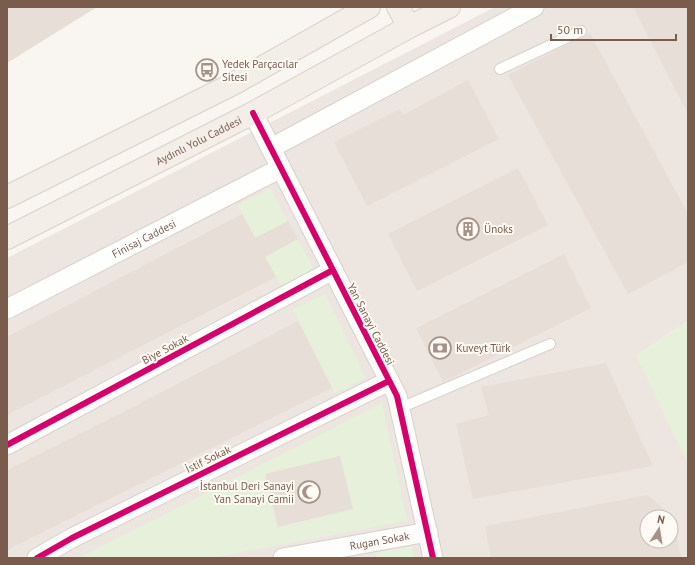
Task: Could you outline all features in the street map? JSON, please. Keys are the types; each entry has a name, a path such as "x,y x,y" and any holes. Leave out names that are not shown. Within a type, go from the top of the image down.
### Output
{"main road":[{"path":"7,197 233,84 369,7"},
{"path":"398,7 409,27"},
{"name":"Aydınlı Yolu Caddesi","path":"7,238 253,113 409,27 449,7"}],"street":[{"path":"271,148 534,7"},
{"name":"Yan Sanayi Caddesi","path":"253,113 397,396 434,558"},
{"name":"Finisaj Caddesi","path":"7,309 281,168"},
{"name":"Biye Sokak","path":"7,445 333,270"},
{"name":"İstif Sokak","path":"37,558 72,538 389,381"},
{"name":"Rugan Sokak","path":"283,558 428,532"}],"lane":[{"path":"500,69 581,32"},
{"path":"400,408 550,344"}],"shaded area":[{"path":"495,7 688,7 688,558 7,558 7,258"}],"green space":[{"path":"270,188 314,269 281,286 238,205"},
{"path":"325,294 366,378 335,393 293,309"},
{"path":"688,320 688,464 636,355"},
{"path":"382,403 407,521 210,558 79,558"},
{"path":"412,546 414,558 377,558 376,553"}],"building":[{"path":"7,7 97,7 7,63"},
{"path":"633,7 688,7 688,114"},
{"path":"590,33 688,214 688,262 628,294 508,75"},
{"path":"468,80 499,139 367,206 334,142 400,109 403,115"},
{"name":"Ünoks","path":"518,168 548,225 417,291 388,234"},
{"path":"242,214 255,238 288,221 298,239 265,257 276,277 7,415 7,337"},
{"path":"564,254 591,308 443,382 416,328"},
{"path":"298,321 332,388 7,550 7,470 139,404"},
{"path":"606,363 653,466 473,499 456,424 489,415 481,387"},
{"name":"İstanbul Deri Sanayi Yan Sanayi Camii","path":"340,456 353,509 278,527 265,474"},
{"path":"648,495 664,509 639,509 639,549 679,549 681,558 491,558 485,526"}],"cycle path":[{"path":"253,113 397,396 433,558"},
{"path":"7,445 333,270"},
{"path":"37,558 72,538 389,381"}],"place":[{"name":"Yedek Parçacılar Sitesi","path":"207,70"},
{"name":"Ünoks","path":"468,229"},
{"name":"Kuveyt Türk","path":"440,348"},
{"name":"İstanbul Deri Sanayi Yan Sanayi Camii","path":"309,492"}]}
